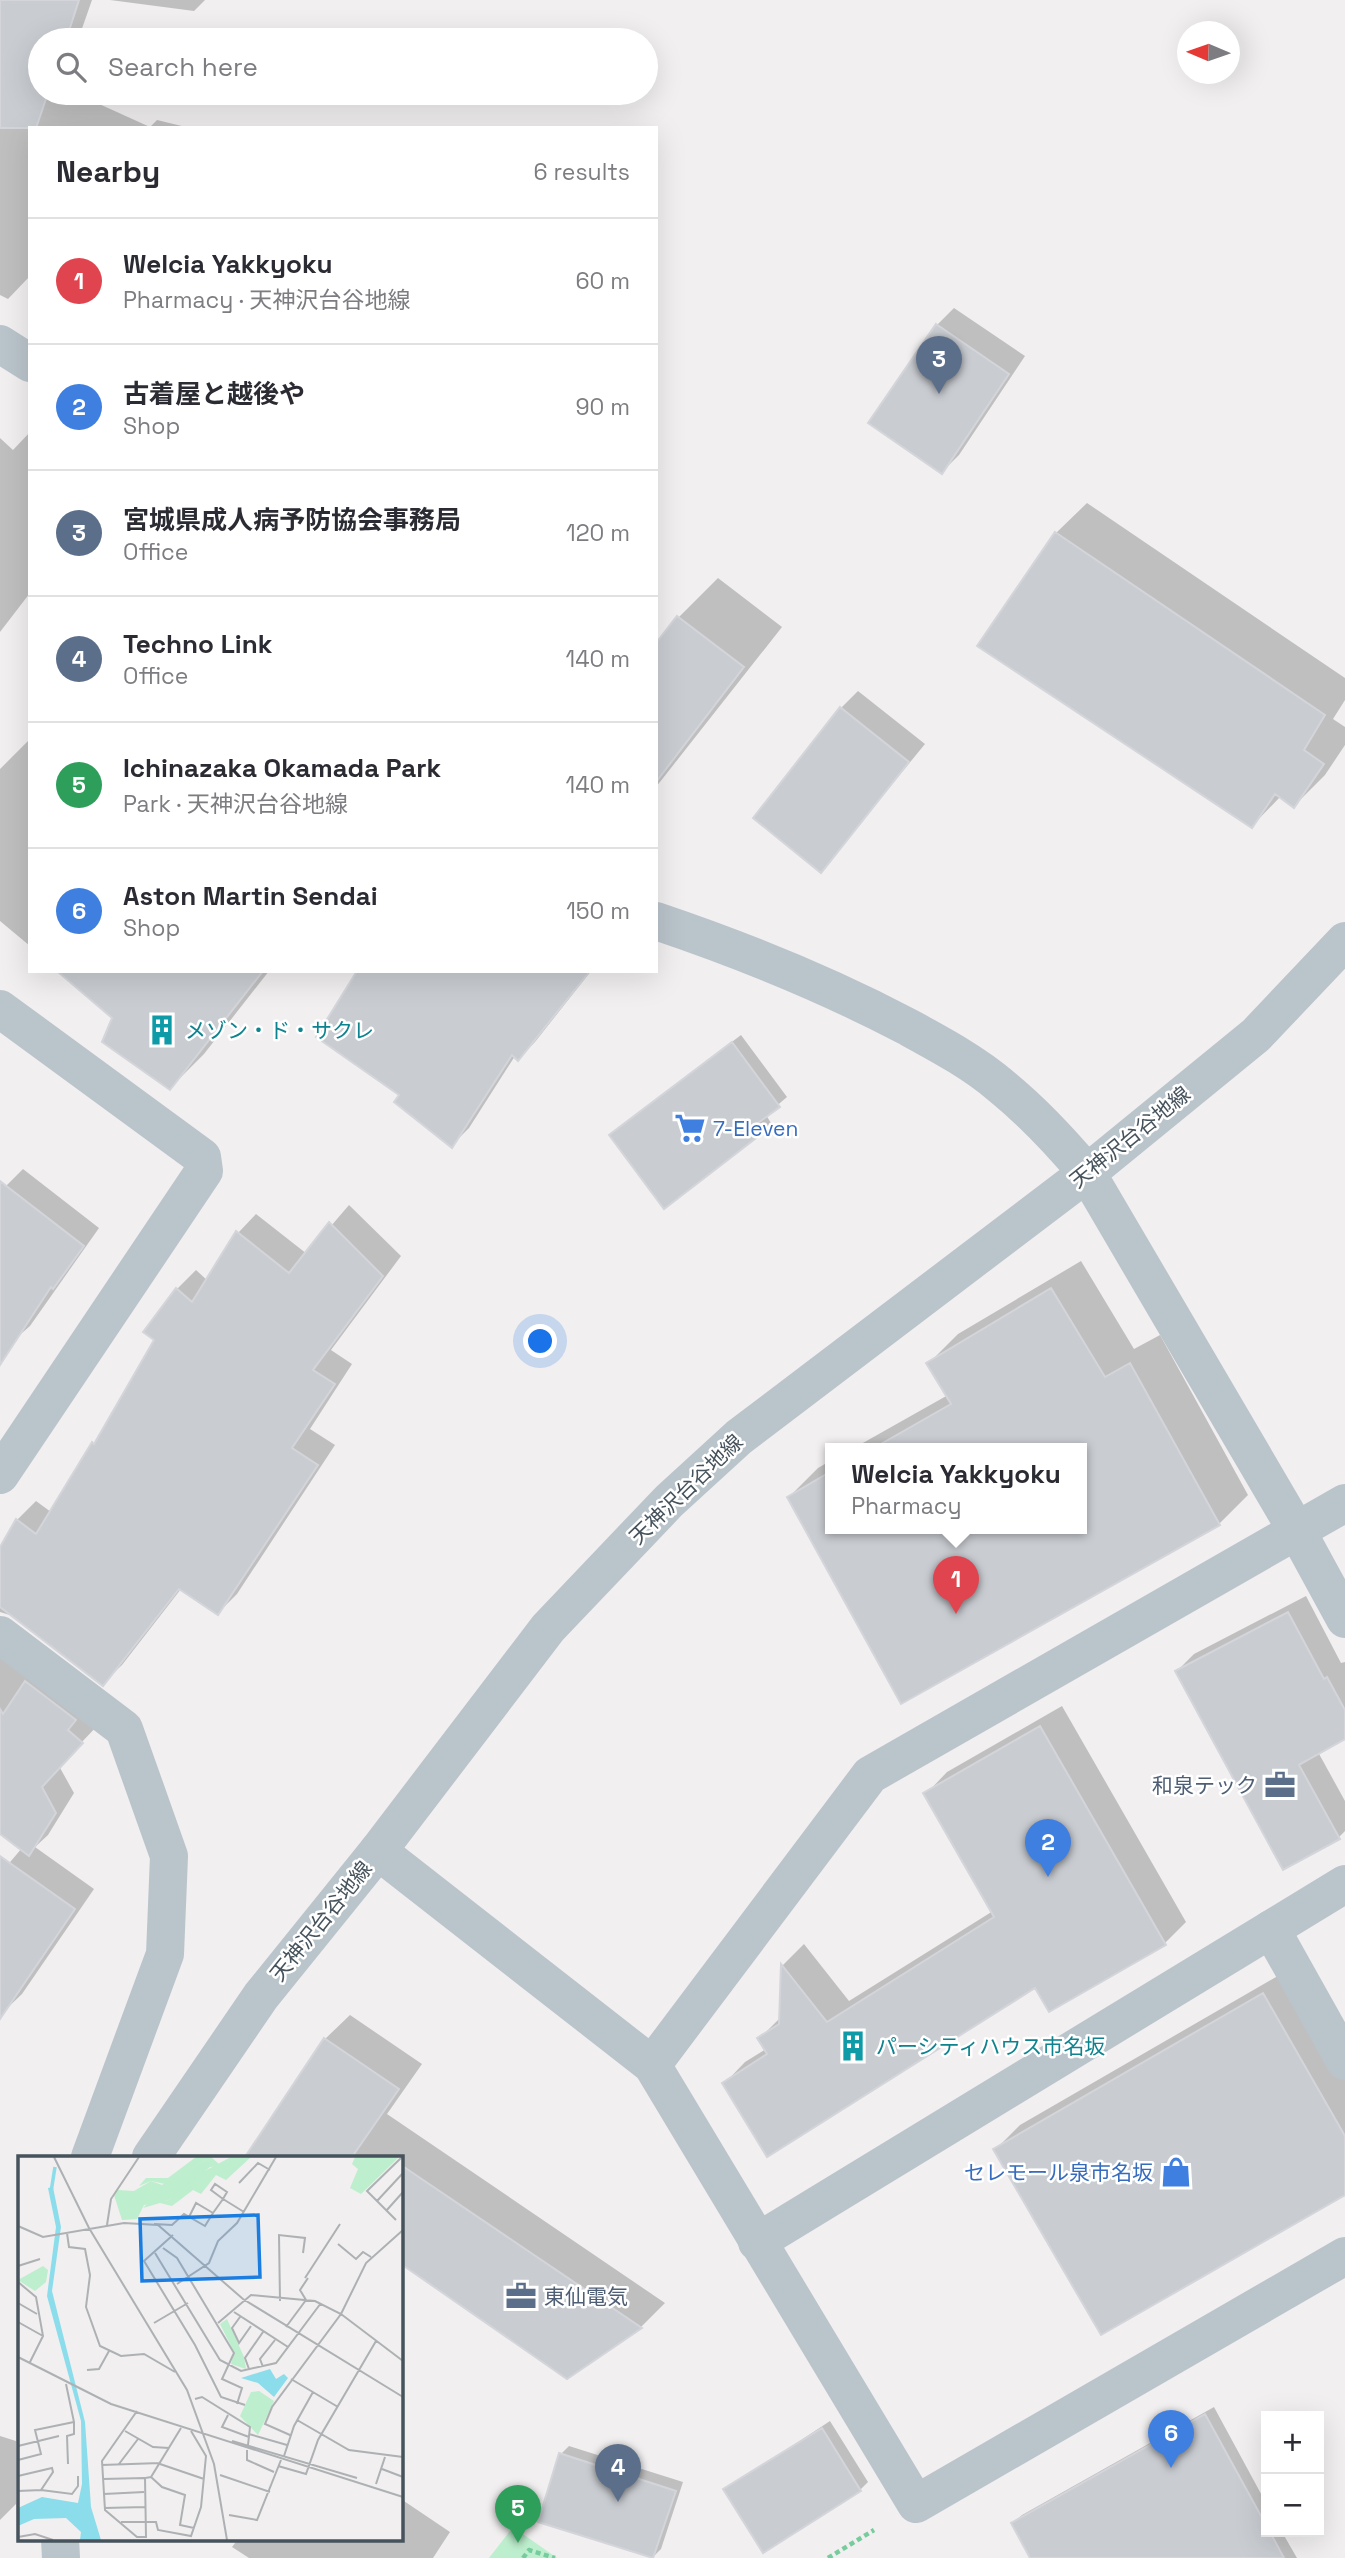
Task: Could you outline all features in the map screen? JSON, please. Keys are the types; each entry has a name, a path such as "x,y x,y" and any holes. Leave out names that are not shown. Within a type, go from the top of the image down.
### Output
{"street":[{"path":"0,344 28,362"},
{"path":"658,922 750,954 852,998 939,1044 999,1084 1050,1129 1087,1173 1297,1531 1345,1619"},
{"name":"天神沢台谷地線","path":"152,2156 261,1996 377,1851 548,1628 669,1501 770,1412 1087,1173 1256,1035 1345,941"},
{"path":"0,1009 202,1157 204,1171 0,1475"},
{"path":"652,2065 870,1775 1345,1503"},
{"path":"6,1654 124,1729 169,1856 166,1954 90,2156"},
{"path":"377,1851 652,2065 916,2504 1345,2256"},
{"path":"757,2242 1345,1884"},
{"path":"1271,1929 1345,2061"},
{"path":"60,2540 61,2558"}],"path":[{"path":"523,2558 529,2550 555,2558"}],"green space":[{"path":"513,2527 557,2558 489,2558"}],"building":[{"path":"0,0 79,0 70,28 28,28 28,105 44,105 37,126 0,128"},
{"path":"936,324 1009,374 942,474 868,423"},
{"path":"1055,532 1325,715 1304,750 1324,764 1294,808 1275,794 1252,828 977,646"},
{"path":"677,616 744,667 658,779 658,640"},
{"path":"840,707 909,762 821,873 753,818"},
{"name":"メゾン・ド・サクレ","path":"59,973 261,973 170,1090 102,1042 112,1018"},
{"path":"356,973 588,973 518,1061 512,1055 452,1148 394,1102 399,1095 316,1037"},
{"name":"7-Eleven","path":"732,1042 780,1107 758,1123 764,1132 664,1209 609,1135"},
{"path":"0,1181 84,1246 53,1289 51,1287 0,1365"},
{"path":"329,1222 383,1276 313,1370 335,1384 292,1448 318,1465 218,1615 179,1589 103,1686 0,1607 0,1547 16,1519 36,1534 92,1442 94,1444 154,1340 143,1332 176,1288 192,1302 236,1231 289,1273"},
{"path":"1051,1288 1105,1377 1130,1363 1220,1525 901,1704 787,1497 825,1475 825,1534 1087,1534 1087,1443 883,1443 951,1404 926,1363"},
{"path":"1288,1612 1324,1679 1327,1677 1345,1710 1345,1739 1299,1765 1340,1839 1283,1870 1175,1671"},
{"path":"25,1681 76,1720 68,1730 83,1743 42,1787 56,1813 29,1856 0,1834 0,1709 3,1714"},
{"path":"1040,1726 1166,1945 1049,2012 1035,1988 767,2157 722,2083 767,2054 757,2038 779,2024 781,1964 827,2022 994,1917 923,1793"},
{"path":"0,1856 75,1909 0,2019"},
{"name":"セレモール泉市名坂","path":"1263,1993 1345,2136 1345,2195 1101,2335 993,2149"},
{"path":"324,2038 399,2089 353,2156 246,2156"},
{"name":"東仙電気","path":"402,2166 642,2328 567,2379 402,2265"},
{"path":"1205,2414 1261,2516 1261,2537 1273,2537 1284,2558 1030,2558 1011,2523"},
{"path":"822,2428 861,2491 763,2553 723,2489"},
{"path":"559,2453 676,2491 653,2558 538,2522"}],"place":[{"name":"宮城県成人病予防協会事務局","path":"939,394"},
{"name":"メゾン・ド・サクレ","path":"162,1030"},
{"name":"7-Eleven","path":"690,1128"},
{"name":"Welcia Yakkyoku","path":"956,1614"},
{"name":"和泉テック","path":"1280,1785"},
{"name":"古着屋と越後や","path":"1048,1877"},
{"name":"パーシティハウス市名坂","path":"853,2046"},
{"name":"セレモール泉市名坂","path":"1176,2172"},
{"name":"東仙電気","path":"521,2296"},
{"name":"Aston Martin Sendai","path":"1171,2468"},
{"name":"Techno Link","path":"618,2502"},
{"name":"Ichinazaka Okamada Park","path":"518,2543"}]}
